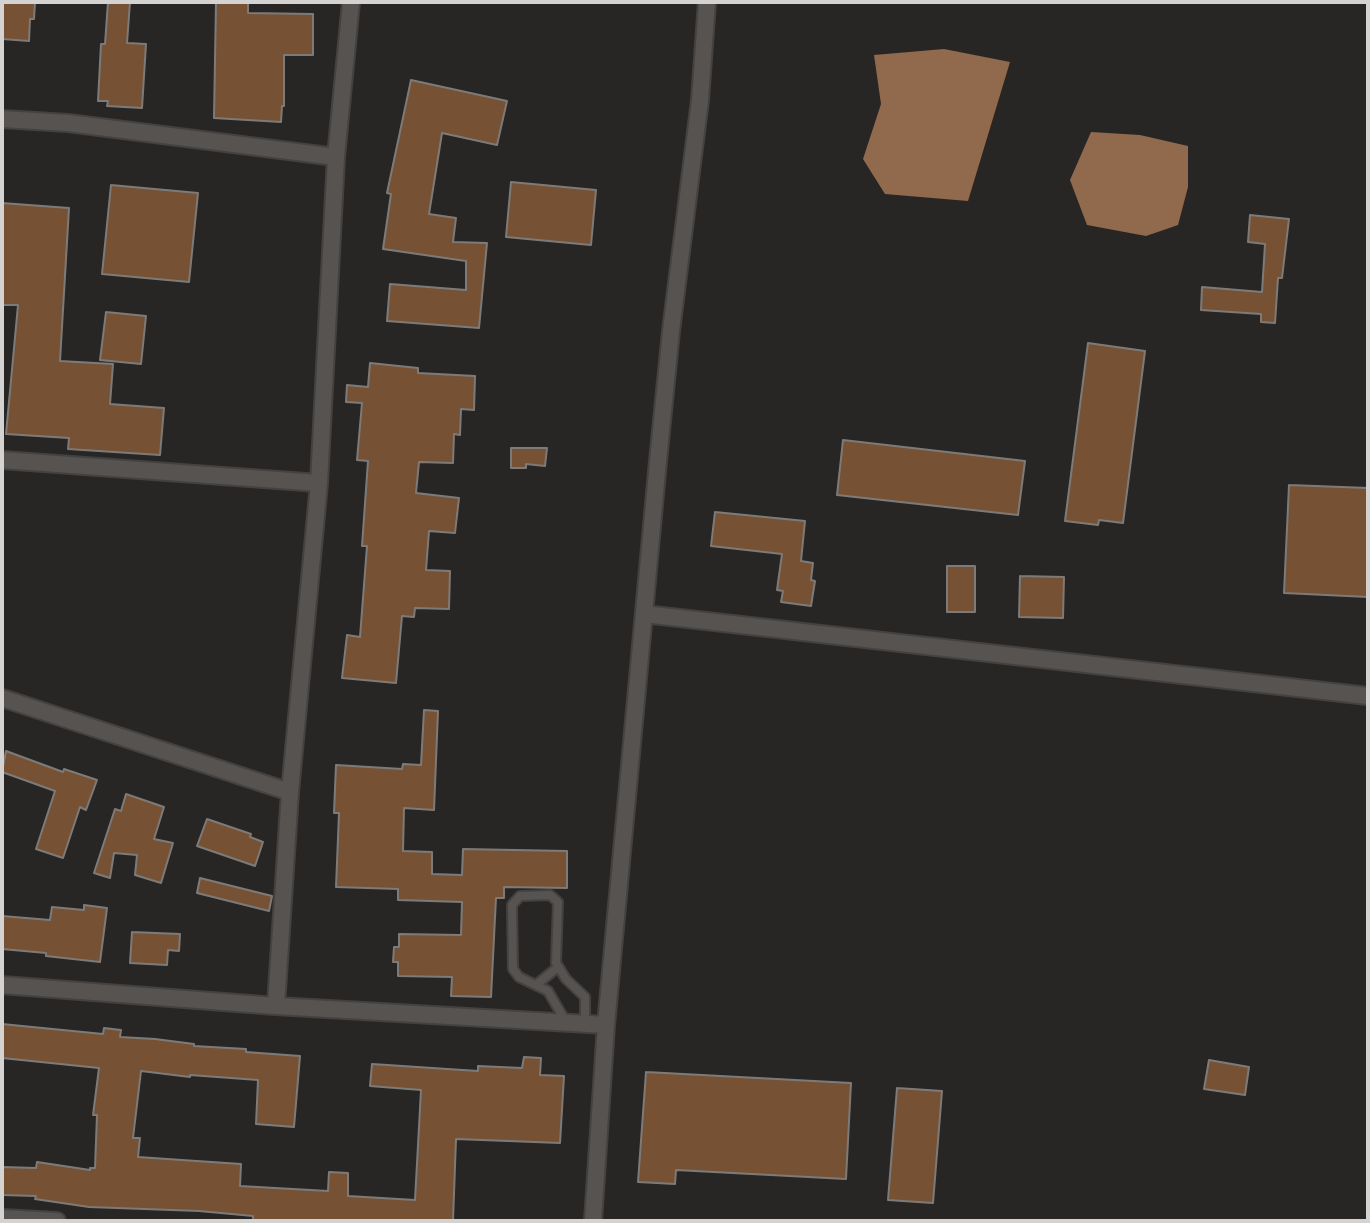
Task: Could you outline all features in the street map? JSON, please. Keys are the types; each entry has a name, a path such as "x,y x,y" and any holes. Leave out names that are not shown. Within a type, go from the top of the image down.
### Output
{"street":[{"path":"276,1006 290,792 319,483 336,157 351,2"},
{"path":"593,1221 606,1025 644,614 668,360 700,100 707,2"},
{"path":"2,119 68,123 336,157"},
{"path":"2,460 319,483"},
{"path":"644,614 1368,696"},
{"path":"2,698 290,792"},
{"path":"2,985 276,1006 606,1025"},
{"path":"2,1218 57,1221"}],"lane":[{"path":"566,1022 550,994 519,977 512,966 512,905 520,896 550,895 558,902 555,959 558,967 585,997 585,1024"},
{"path":"536,985 558,967"}],"shaded area":[{"path":"944,49 1010,62 968,201 885,194 863,159 881,104 874,55"},
{"path":"1091,132 1140,135 1188,146 1188,187 1178,225 1146,236 1087,225 1070,180"}],"building":[{"path":"2,2 35,2 29,41 2,39"},
{"path":"108,2 130,2 127,43 146,44 142,108 107,106 108,101 98,101 101,44 105,44"},
{"path":"216,2 248,2 248,13 313,14 313,55 284,55 281,122 214,118"},
{"path":"411,80 507,101 497,145 442,133 429,214 456,218 453,242 487,243 479,328 387,321 390,284 466,290 466,261 383,249 391,194 387,193"},
{"path":"511,182 596,190 591,245 506,237"},
{"path":"111,185 198,193 189,282 102,274"},
{"path":"2,203 69,208 60,361 113,364 110,404 164,408 160,455 68,449 69,438 6,434 18,305 2,305"},
{"path":"1250,215 1289,219 1282,278 1278,278 1275,323 1261,322 1261,314 1201,310 1202,287 1262,292 1265,244 1248,242"},
{"path":"106,312 146,316 141,364 100,360"},
{"path":"1088,343 1145,351 1123,523 1099,520 1098,525 1065,521"},
{"path":"370,363 418,368 418,373 475,376 474,410 461,409 460,435 454,434 453,463 419,462 416,493 459,498 455,533 429,531 426,570 450,571 449,609 415,608 414,617 402,616 396,683 342,678 347,635 360,637 367,546 362,546 368,461 357,460 362,403 346,402 347,385 368,387"},
{"path":"843,440 1025,461 1018,515 837,495"},
{"path":"511,448 547,448 545,466 526,464 526,468 511,468"},
{"path":"1289,485 1368,488 1368,597 1284,593"},
{"path":"715,512 805,521 801,561 813,563 811,580 815,581 811,606 781,602 783,591 777,590 782,554 711,546"},
{"path":"947,566 975,566 975,612 947,612"},
{"path":"1020,576 1064,577 1063,618 1019,617"},
{"path":"424,710 438,711 434,810 404,808 403,851 432,852 432,874 462,875 463,849 567,851 567,888 504,887 504,898 496,898 491,997 451,996 452,977 398,976 398,962 393,962 394,947 399,947 399,934 461,935 462,902 398,900 398,889 336,887 339,813 334,813 336,765 402,769 403,764 421,765"},
{"path":"6,751 63,772 64,769 97,780 86,810 80,807 63,858 36,849 55,791 2,772"},
{"path":"126,794 164,807 154,839 173,843 161,883 135,875 137,855 114,853 110,878 94,873 115,809 121,811"},
{"path":"207,819 251,834 250,837 263,842 255,866 197,846"},
{"path":"200,878 272,896 269,911 197,893"},
{"path":"84,905 107,908 100,962 2,949 2,916 50,920 52,907 84,910"},
{"path":"132,932 180,934 179,951 168,950 167,965 130,963"},
{"path":"2,1024 103,1034 104,1028 121,1030 120,1037 300,1056 294,1127 256,1124 258,1080 141,1071 133,1138 140,1138 138,1157 241,1164 240,1186 328,1191 329,1172 348,1173 348,1196 415,1200 421,1090 370,1086 372,1064 478,1071 478,1066 522,1068 524,1057 541,1058 540,1075 564,1076 560,1143 456,1139 453,1221 253,1220 253,1216 89,1207 35,1199 36,1196 2,1195 2,1167 36,1168 37,1162 90,1170 95,1168 97,1115 93,1115 99,1068 2,1058"},
{"path":"1209,1060 1249,1067 1245,1095 1204,1089"},
{"path":"646,1072 851,1083 846,1179 676,1170 675,1184 638,1182"},
{"path":"897,1088 942,1091 933,1203 888,1200"}]}
